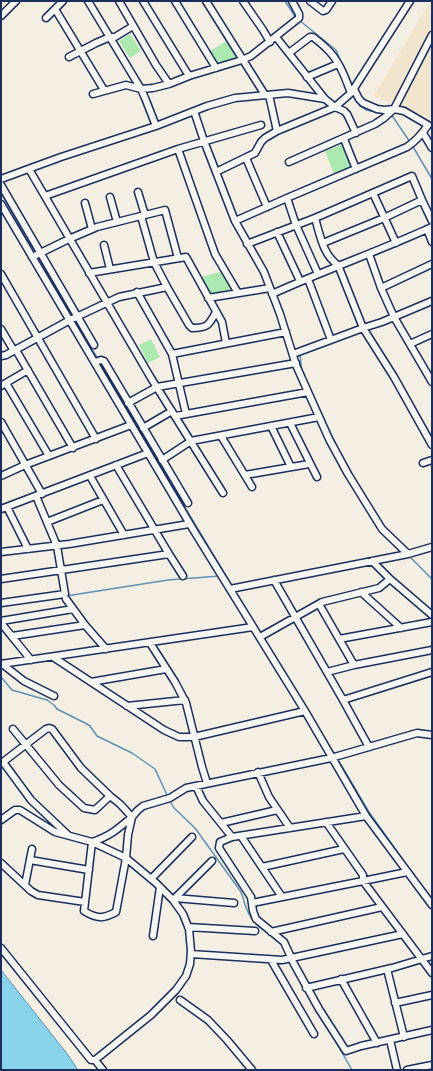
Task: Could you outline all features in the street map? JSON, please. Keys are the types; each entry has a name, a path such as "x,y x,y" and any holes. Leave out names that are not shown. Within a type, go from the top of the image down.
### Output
{"street":[{"path":"1,16 9,4 16,1"},
{"path":"53,1 104,90"},
{"path":"46,18 63,1"},
{"path":"88,1 141,89 156,126"},
{"path":"119,1 156,65 169,84"},
{"path":"143,1 189,76"},
{"path":"175,1 216,68"},
{"path":"206,1 242,60 267,95 277,131"},
{"path":"243,1 270,42"},
{"path":"310,1 323,11 326,10 332,1"},
{"path":"216,172 255,153 265,138 277,131 335,107 353,91 410,1"},
{"path":"93,94 126,85 141,89 153,88 252,56 299,18 295,3"},
{"path":"69,57 96,43 110,37 115,37 133,26"},
{"path":"289,162 344,139 384,118 394,109 432,35"},
{"path":"276,37 325,99 347,114 356,133"},
{"path":"235,221 407,147 423,133 428,125 404,111 394,109 376,109 359,99 334,56 327,48 312,37 289,53"},
{"path":"307,77 338,64"},
{"path":"1,179 61,157 156,126 207,106 235,98 288,93 325,99"},
{"path":"194,111 235,221 264,272 296,363 329,439 348,474 382,529 408,554"},
{"path":"45,196 178,149 261,125"},
{"path":"423,133 432,148"},
{"path":"344,139 356,169"},
{"path":"178,149 215,254 238,293"},
{"path":"246,158 267,207"},
{"path":"29,169 157,387 223,493"},
{"path":"247,244 315,218 412,176 432,221"},
{"path":"1,185 94,345"},
{"path":"138,192 154,262 190,327 195,328 208,326 216,312"},
{"path":"373,193 396,243"},
{"path":"110,197 117,222"},
{"path":"287,198 296,225 318,274"},
{"path":"323,243 384,218 422,200"},
{"path":"85,203 92,229"},
{"path":"1,204 4,216 32,257 189,524 305,711 366,816 432,904"},
{"path":"32,257 92,229 165,210 178,258"},
{"path":"315,218 323,243 331,260 338,265 363,328 394,377 432,445"},
{"path":"208,298 238,293 271,291 308,279 338,265 369,254 430,228 432,242"},
{"path":"277,232 300,281"},
{"path":"104,245 110,269"},
{"path":"369,254 381,288 394,317 432,382"},
{"path":"89,273 186,257 222,322 226,343"},
{"path":"381,288 432,264"},
{"path":"1,274 96,439"},
{"path":"308,279 331,340"},
{"path":"1,356 6,355 70,320 119,296 167,287"},
{"path":"137,292 172,354 186,414"},
{"path":"293,354 382,322 432,301"},
{"path":"1,329 28,370 73,448"},
{"path":"172,354 286,332"},
{"path":"410,344 432,334"},
{"path":"95,362 101,360 104,361 188,503"},
{"path":"128,403 157,387 296,363"},
{"path":"28,370 4,384 49,456"},
{"path":"1,476 49,456 132,426 142,426 174,414 186,414 308,392"},
{"path":"162,460 191,442 319,417"},
{"path":"1,422 26,465 39,495 47,522 57,546 65,594 1,603"},
{"path":"290,423 309,464 317,477"},
{"path":"271,426 291,467"},
{"path":"221,436 252,487"},
{"path":"28,549 4,508 148,453"},
{"path":"423,463 432,460"},
{"path":"245,475 309,464"},
{"path":"116,465 183,576"},
{"path":"90,476 124,535"},
{"path":"47,522 103,500"},
{"path":"1,552 57,546 189,524"},
{"path":"230,589 408,554 432,547"},
{"path":"1,579 169,554"},
{"path":"372,561 390,579 432,615"},
{"path":"260,637 322,602 379,588 390,579"},
{"path":"274,580 369,747"},
{"path":"361,592 401,628"},
{"path":"66,599 85,625 106,649"},
{"path":"320,604 354,665"},
{"path":"31,660 1,622 73,609"},
{"path":"339,640 432,622"},
{"path":"12,636 85,625"},
{"path":"1,663 53,657 253,627"},
{"path":"150,642 185,700 207,783"},
{"path":"327,672 354,665 432,650"},
{"path":"53,657 126,706 173,735 179,737 194,737 305,711"},
{"path":"1,663 24,681 54,696"},
{"path":"91,682 166,669"},
{"path":"343,700 432,672"},
{"path":"126,706 185,700"},
{"path":"13,728 59,785 84,808 95,810 110,796"},
{"path":"68,835 31,800 3,762 43,730 49,728 52,729 81,768 132,817"},
{"path":"92,842 104,838 114,832 143,806 169,799 186,788 331,758 417,733 432,735"},
{"path":"258,772 269,797 290,828"},
{"path":"196,786 203,801 232,837"},
{"path":"1,820 15,810 20,810 55,832 92,842 126,858 174,899 183,914 188,927 191,954 190,964 186,976 176,990 150,1015 96,1060"},
{"path":"221,823 278,810"},
{"path":"366,816 232,837 220,842 219,848 248,893 252,903 252,911 256,919 284,942 306,988 346,1050 432,1030"},
{"path":"92,842 84,911 98,917 106,917 116,912 132,817"},
{"path":"326,822 363,875 363,882 432,973"},
{"path":"152,879 192,836"},
{"path":"241,836 282,897"},
{"path":"25,885 32,849"},
{"path":"262,867 344,849"},
{"path":"30,860 89,870"},
{"path":"174,899 212,860"},
{"path":"1,863 31,891 38,895 85,902"},
{"path":"252,903 407,872"},
{"path":"153,936 160,887"},
{"path":"174,899 234,903"},
{"path":"271,932 382,907"},
{"path":"188,927 255,931"},
{"path":"191,954 282,960 403,934"},
{"path":"1,948 91,1060 96,1060 103,1070"},
{"path":"306,988 387,969 432,956"},
{"path":"271,960 314,1034"},
{"path":"387,969 404,1037"},
{"path":"341,980 377,1043"},
{"path":"395,1003 432,995"},
{"path":"180,1000 208,1020 252,1070"},
{"path":"390,1040 397,1070"},
{"path":"407,1070 431,1067"}],"shaded area":[{"path":"430,1 432,1 432,118 399,107 374,96"}],"green space":[{"path":"130,34 141,51 130,58 119,41"},
{"path":"226,41 238,59 218,65 210,51"},
{"path":"343,144 352,167 334,174 325,151"},
{"path":"220,272 232,290 211,294 201,277"},
{"path":"151,339 160,357 148,363 139,345"}],"water":[{"path":"1,970 68,1055 78,1070 1,1070"}],"waterway":[{"path":"285,1 296,18"},
{"path":"299,20 336,50 341,62"},
{"path":"357,100 360,106 366,110 386,114"},
{"path":"389,115 393,117 410,142"},
{"path":"412,145 432,179"},
{"path":"1,193 27,240 37,253"},
{"path":"54,282 64,303 73,317"},
{"path":"75,321 98,359"},
{"path":"300,354 302,372"},
{"path":"100,362 232,586"},
{"path":"310,389 338,449"},
{"path":"408,556 432,579"},
{"path":"66,596 168,580 219,576"},
{"path":"235,591 261,634"},
{"path":"263,637 297,692"},
{"path":"1,677 12,690 47,700 57,709 90,726 97,736 132,753 155,769 168,797"},
{"path":"318,728 335,755"},
{"path":"337,758 369,812 432,899"},
{"path":"170,801 174,808 195,828 241,892 247,910 253,921 267,932"},
{"path":"289,960 315,1008"},
{"path":"329,1030 352,1070"}]}
